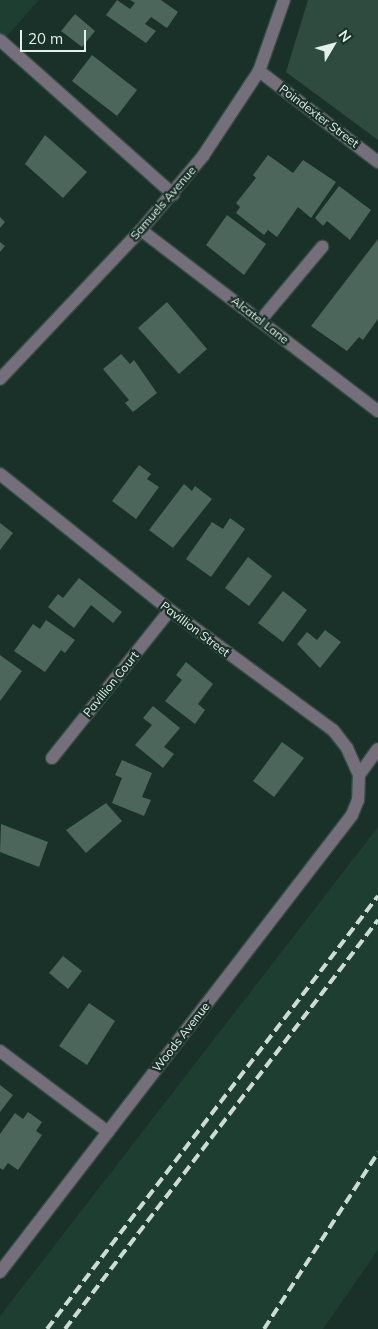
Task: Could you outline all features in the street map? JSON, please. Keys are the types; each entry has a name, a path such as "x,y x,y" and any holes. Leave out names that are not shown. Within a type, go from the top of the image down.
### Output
{"street":[{"name":"Samuels Avenue","path":"0,379 173,194 230,120 259,71 284,0"},
{"path":"0,40 173,194"},
{"name":"Poindexter Street","path":"259,71 378,162"},
{"name":"Alcatel Lane","path":"141,230 378,411"},
{"path":"260,321 322,247"},
{"name":"Pavillion Street","path":"0,474 170,610 333,730 347,748 359,775 358,800"},
{"name":"Pavillion Court","path":"52,758 170,610"},
{"path":"359,775 378,749"},
{"name":"Woods Avenue","path":"0,1272 352,815 358,800"},
{"path":"0,1051 108,1132"}],"shaded area":[{"path":"0,0 39,0 0,44"},
{"path":"308,0 378,0 378,140 286,72"},
{"path":"378,827 378,1250 323,1329 0,1329 0,1316"}],"building":[{"path":"117,0 130,9 135,3 130,0 161,0 178,12 167,28 151,17 145,24 156,31 146,43 106,15"},
{"path":"75,14 95,31 82,47 61,31"},
{"path":"92,55 137,90 117,116 72,81"},
{"path":"45,135 87,172 63,198 25,164"},
{"path":"268,155 293,173 303,160 336,182 311,218 298,207 277,237 268,230 264,235 236,213 240,207 236,203 256,178 253,175"},
{"path":"339,186 371,210 350,240 327,221 323,226 315,218"},
{"path":"227,215 266,244 244,275 206,245"},
{"path":"0,217 5,222 0,228"},
{"path":"378,239 378,319 363,340 359,337 347,351 311,326"},
{"path":"0,242 5,246 0,252"},
{"path":"167,302 207,349 179,374 138,328"},
{"path":"121,354 130,364 134,360 157,393 133,412 125,403 129,400 103,369"},
{"path":"139,465 151,474 147,479 159,487 136,519 112,501"},
{"path":"184,484 192,491 195,486 212,499 173,548 149,530"},
{"path":"230,518 245,529 211,577 186,559 212,522 223,529"},
{"path":"0,523 13,533 0,550"},
{"path":"248,557 272,576 249,606 225,588"},
{"path":"79,578 122,612 113,623 91,605 74,628 48,607 58,594 63,598"},
{"path":"283,591 307,610 283,642 258,623"},
{"path":"46,620 75,640 65,653 61,650 45,672 14,651 33,624 40,629"},
{"path":"325,630 341,642 320,668 297,644 307,632 317,640"},
{"path":"0,655 22,671 0,701"},
{"path":"186,662 213,684 198,704 205,710 195,724 165,701 182,680 176,675"},
{"path":"153,706 180,728 164,747 174,754 163,768 135,745 152,725 143,718"},
{"path":"282,742 304,758 274,797 253,781"},
{"path":"122,760 152,773 142,797 151,800 144,816 112,803 122,778 115,775"},
{"path":"106,803 122,821 86,853 66,830"},
{"path":"1,824 48,842 39,867 0,852"},
{"path":"63,956 82,971 68,989 49,973"},
{"path":"89,1003 115,1021 87,1065 59,1046"},
{"path":"0,1085 13,1095 0,1112"},
{"path":"28,1112 42,1122 36,1131 42,1135 18,1170 8,1163 3,1170 0,1168 0,1134 15,1113 23,1119"}],"railway":[{"path":"47,1329 378,896"},
{"path":"65,1329 378,920"},
{"path":"264,1329 378,1153"}]}
